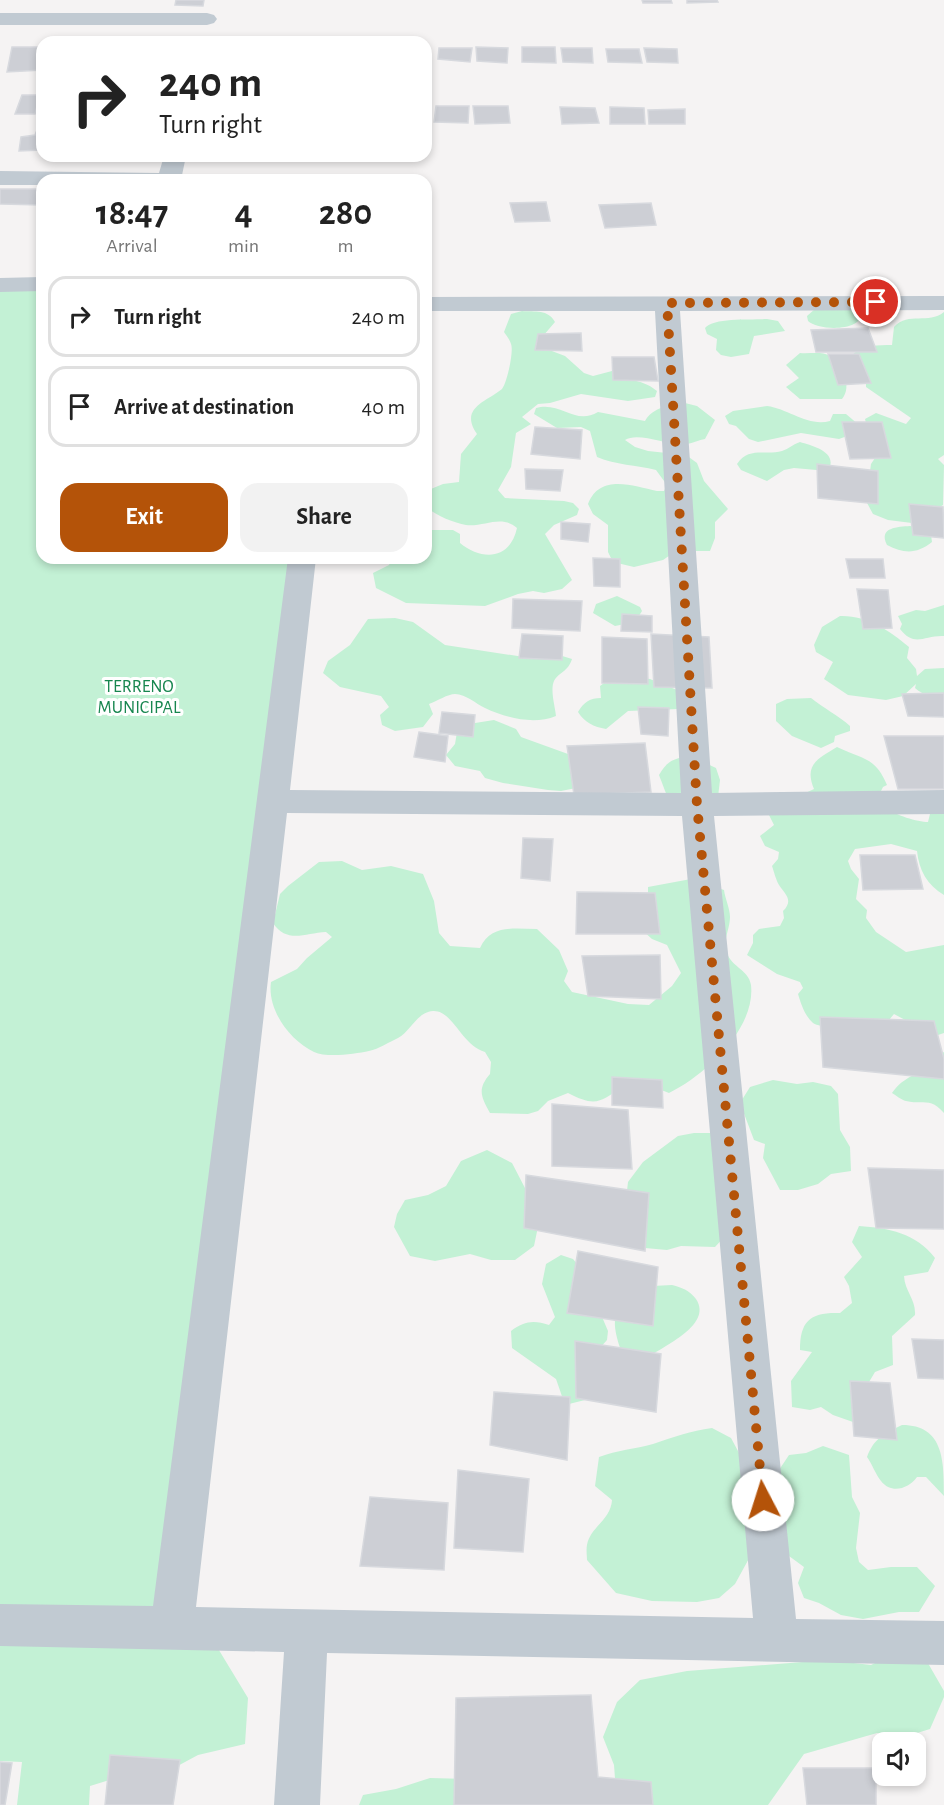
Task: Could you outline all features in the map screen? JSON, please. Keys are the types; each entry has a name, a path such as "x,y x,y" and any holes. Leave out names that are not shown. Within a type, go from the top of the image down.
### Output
{"street":[{"path":"0,19 209,9 202,36"},
{"path":"0,178 36,178"},
{"path":"0,285 36,284"},
{"path":"667,303 697,805 777,1640"},
{"path":"432,304 944,303"},
{"path":"172,1628 301,564"},
{"path":"272,801 697,805 944,802"},
{"path":"0,1625 944,1643"},
{"path":"297,1805 307,1631"}],"green space":[{"name":"TERRENO MUNICIPAL","path":"36,284 36,564 292,564 172,1627 211,1637 248,1698 245,1744 198,1755 172,1769 145,1769 90,1786 89,1805 17,1805 22,1762 0,1761 0,285"},
{"path":"851,308 861,311 856,323 849,326 821,327 808,321 807,316 815,309"},
{"path":"536,311 549,315 555,322 543,336 544,348 565,356 584,373 593,376 612,371 622,378 644,383 657,391 655,397 628,401 581,394 538,404 522,417 531,424 516,433 511,467 498,490 505,498 564,501 573,503 579,509 577,515 554,525 545,534 572,580 562,589 544,593 533,591 518,594 485,606 406,603 376,588 373,573 389,564 432,564 432,530 453,530 460,534 460,543 468,549 486,555 502,552 513,539 517,528 499,521 466,525 439,516 432,511 432,489 443,484 459,482 461,454 477,434 472,425 473,412 482,402 504,386 510,367 512,348 504,332 511,314"},
{"path":"944,312 944,455 938,459 944,465 943,505 912,523 888,520 873,514 866,501 871,464 875,458 865,419 876,413 906,424 911,418 866,387 866,379 852,355 866,347 892,345 894,327 900,322 932,318"},
{"path":"767,319 778,321 785,331 754,336 749,354 731,357 721,355 716,350 717,339 707,334 705,328 716,322"},
{"path":"800,353 823,354 834,360 845,376 846,388 842,399 800,399 786,387 799,378 786,365"},
{"path":"685,403 697,406 715,420 705,439 689,444 638,437 625,440 635,447 648,451 686,455 697,463 704,481 728,509 715,522 715,538 710,551 676,551 663,560 634,567 613,562 608,552 608,525 593,514 588,504 593,494 609,485 628,485 664,491 667,485 656,470 611,462 597,457 590,431 581,427 557,428 534,414 536,408 553,408 582,416 590,416 598,412 645,421 657,410"},
{"path":"767,406 814,422 830,421 833,414 846,414 859,425 850,435 839,439 801,433 758,442 749,439 736,426 729,424 725,416 733,411"},
{"path":"800,442 817,448 827,455 830,459 828,471 794,468 784,470 767,481 741,470 737,464 742,458 752,453 782,451"},
{"path":"910,526 924,529 931,535 932,542 916,551 899,550 887,545 885,535 887,531"},
{"path":"617,596 640,607 642,611 635,622 615,626 593,613 596,604"},
{"path":"944,605 944,636 915,639 905,635 900,629 902,624 898,616"},
{"path":"840,616 868,621 885,629 909,647 907,658 916,669 917,676 925,669 944,668 944,699 922,693 915,688 916,684 903,696 886,700 848,695 824,679 833,662 816,652 814,645 822,627"},
{"path":"395,618 413,622 445,645 537,659 559,655 572,659 568,667 554,681 556,716 539,720 511,717 455,694 429,704 433,714 423,727 395,731 382,725 380,715 389,707 381,696 340,687 323,673 328,661 350,645 368,619"},
{"path":"650,679 677,690 678,709 628,711 606,729 590,724 578,712 588,701 601,698 600,686 607,681"},
{"path":"811,698 850,726 850,731 835,736 834,742 821,748 792,736 776,721 776,704 787,699"},
{"path":"494,720 516,729 521,737 568,754 582,766 586,786 561,791 548,790 503,783 485,778 480,771 455,766 446,755 455,744 457,732 475,723"},
{"path":"837,747 872,763 878,769 887,785 883,787 879,795 890,811 906,818 928,822 930,814 944,808 944,895 933,887 925,876 917,851 891,844 855,849 848,861 859,879 856,899 867,910 866,918 876,932 906,952 944,945 944,1033 935,1036 894,1014 889,1020 850,1025 828,1026 813,1023 799,998 798,994 803,988 800,982 777,974 747,955 753,943 753,935 759,929 780,926 784,918 783,911 788,904 772,866 778,859 779,852 765,846 760,836 774,825 767,811 814,789 811,774 814,764"},
{"path":"690,756 716,768 720,780 718,797 667,796 659,775 672,761"},
{"path":"342,861 362,870 391,866 423,874 434,901 439,933 450,946 480,948 490,935 497,931 537,929 559,950 568,971 564,981 572,992 628,1004 649,1005 672,986 681,973 667,945 652,939 642,930 648,906 648,887 691,879 724,890 730,917 726,949 730,960 747,975 751,985 750,1002 745,1018 725,1049 712,1063 669,1093 651,1086 623,1085 603,1099 591,1101 568,1093 548,1101 538,1111 528,1114 490,1113 484,1102 482,1089 490,1074 491,1062 485,1052 470,1042 440,1012 427,1012 418,1018 403,1035 373,1050 341,1055 314,1052 296,1040 282,1023 273,1003 271,982 297,969 332,937 326,932 290,935 278,929 273,923 280,894 288,886 319,862"},
{"path":"944,1052 944,1113 930,1103 902,1100 892,1093 901,1083"},
{"path":"773,1080 797,1084 813,1082 831,1086 838,1094 840,1130 850,1147 851,1171 831,1174 818,1184 798,1190 780,1190 763,1158 765,1144 754,1140 740,1103 750,1087"},
{"path":"716,1133 726,1235 715,1247 681,1246 667,1250 645,1248 624,1217 628,1182 643,1162 678,1136"},
{"path":"487,1150 512,1163 540,1217 534,1246 515,1260 491,1260 470,1254 435,1261 410,1256 394,1227 397,1214 405,1200 428,1195 446,1186 461,1161"},
{"path":"859,1226 891,1230 911,1237 935,1258 928,1272 904,1276 906,1287 914,1304 915,1315 892,1336 893,1365 875,1372 863,1392 853,1422 833,1415 821,1407 810,1410 792,1407 791,1381 812,1352 800,1350 805,1325 815,1316 840,1313 852,1303 849,1286 844,1277 862,1257 852,1242"},
{"path":"561,1255 573,1259 582,1270 608,1331 607,1340 598,1350 585,1400 569,1404 564,1402 556,1379 512,1348 511,1331 529,1322 549,1325 555,1317 542,1284 546,1264"},
{"path":"672,1285 686,1290 696,1299 700,1309 698,1318 682,1335 642,1361 620,1348 615,1328 618,1309 633,1287"},
{"path":"902,1425 926,1431 934,1438 942,1458 944,1496 926,1477 917,1477 905,1487 895,1489 885,1485 877,1476 867,1457 870,1450 881,1437"},
{"path":"712,1428 731,1438 745,1464 752,1553 735,1584 719,1598 697,1602 652,1601 616,1593 587,1560 589,1539 608,1513 612,1500 595,1486 599,1457"},
{"path":"823,1446 849,1455 852,1497 860,1513 856,1548 859,1562 868,1570 917,1567 935,1586 919,1612 899,1612 863,1619 841,1615 804,1598 798,1583 804,1567 789,1556 775,1476 789,1455 806,1453"},
{"path":"898,1652 925,1658 944,1691 944,1697 930,1729 920,1732 872,1732 872,1734 804,1754 768,1805 617,1805 614,1765 603,1737 617,1702 640,1680 687,1671 828,1660 871,1665"},
{"path":"430,1778 468,1779 491,1805 359,1805 363,1795 396,1789"}],"building":[{"path":"176,0 204,0 203,6 175,5"},
{"path":"642,0 671,0 672,3 643,3"},
{"path":"687,0 717,0 718,2 687,3"},
{"path":"12,47 36,47 36,70 7,72"},
{"path":"476,47 508,48 507,63 477,61"},
{"path":"522,47 555,47 556,63 522,62"},
{"path":"439,48 472,48 470,62 438,59"},
{"path":"561,48 592,48 593,63 563,62"},
{"path":"644,48 677,49 678,63 647,62"},
{"path":"606,49 639,49 642,63 608,62"},
{"path":"22,95 36,95 35,114 15,114"},
{"path":"436,106 469,106 468,123 434,122"},
{"path":"473,106 508,106 510,123 475,124"},
{"path":"560,107 595,108 599,123 562,124"},
{"path":"610,107 644,108 645,124 610,124"},
{"path":"685,109 685,124 649,124 648,110"},
{"path":"36,132 36,150 19,151 21,137 35,135"},
{"path":"0,189 36,189 36,205 0,204"},
{"path":"546,202 550,221 515,222 510,203"},
{"path":"651,203 656,225 605,228 599,205"},
{"path":"868,328 877,352 816,352 811,330"},
{"path":"581,333 582,351 535,350 538,334"},
{"path":"828,354 859,354 871,383 838,385"},
{"path":"612,357 654,357 658,381 613,380"},
{"path":"842,422 882,422 891,458 850,459"},
{"path":"535,427 582,430 580,459 531,454"},
{"path":"817,464 878,471 878,504 818,498"},
{"path":"525,469 563,470 560,491 526,489"},
{"path":"909,504 943,507 944,538 913,535"},
{"path":"561,522 590,524 588,542 561,539"},
{"path":"593,558 620,559 620,587 594,586"},
{"path":"846,559 883,559 885,578 850,578"},
{"path":"857,589 888,590 892,628 863,629"},
{"path":"513,599 582,601 580,631 512,628"},
{"path":"622,614 652,616 652,632 621,631"},
{"path":"522,634 563,636 562,660 519,658"},
{"path":"651,634 709,637 712,688 654,687"},
{"path":"602,637 647,639 648,684 602,683"},
{"path":"944,693 944,717 908,716 902,694"},
{"path":"638,707 669,708 668,736 641,734"},
{"path":"442,712 475,715 473,737 439,733"},
{"path":"419,732 448,736 445,762 414,757"},
{"path":"884,736 944,736 944,789 898,789"},
{"path":"645,743 651,792 574,795 567,746"},
{"path":"523,838 553,839 550,881 521,878"},
{"path":"860,855 915,855 923,889 863,890"},
{"path":"577,892 655,893 660,934 576,934"},
{"path":"660,955 661,999 588,996 582,956"},
{"path":"820,1017 934,1021 944,1059 944,1079 823,1067"},
{"path":"612,1077 662,1080 663,1108 612,1105"},
{"path":"552,1104 628,1110 632,1169 552,1166"},
{"path":"868,1168 944,1170 944,1229 876,1228"},
{"path":"526,1175 649,1193 645,1251 524,1228"},
{"path":"578,1251 658,1267 653,1326 567,1313"},
{"path":"912,1339 944,1340 944,1379 918,1378"},
{"path":"575,1341 661,1354 656,1412 576,1398"},
{"path":"850,1381 890,1383 897,1440 854,1436"},
{"path":"494,1392 570,1397 567,1460 490,1445"},
{"path":"458,1470 529,1479 523,1552 454,1548"},
{"path":"370,1497 448,1503 444,1570 360,1566"},
{"path":"591,1695 598,1777 651,1782 653,1805 454,1805 456,1698"},
{"path":"110,1755 180,1760 173,1805 105,1805"},
{"path":"0,1762 12,1763 5,1805 0,1805"},
{"path":"803,1768 872,1768 872,1786 876,1786 876,1805 807,1805"}],"route":[{"path":"763,1500 697,805 667,303 876,302"}]}
